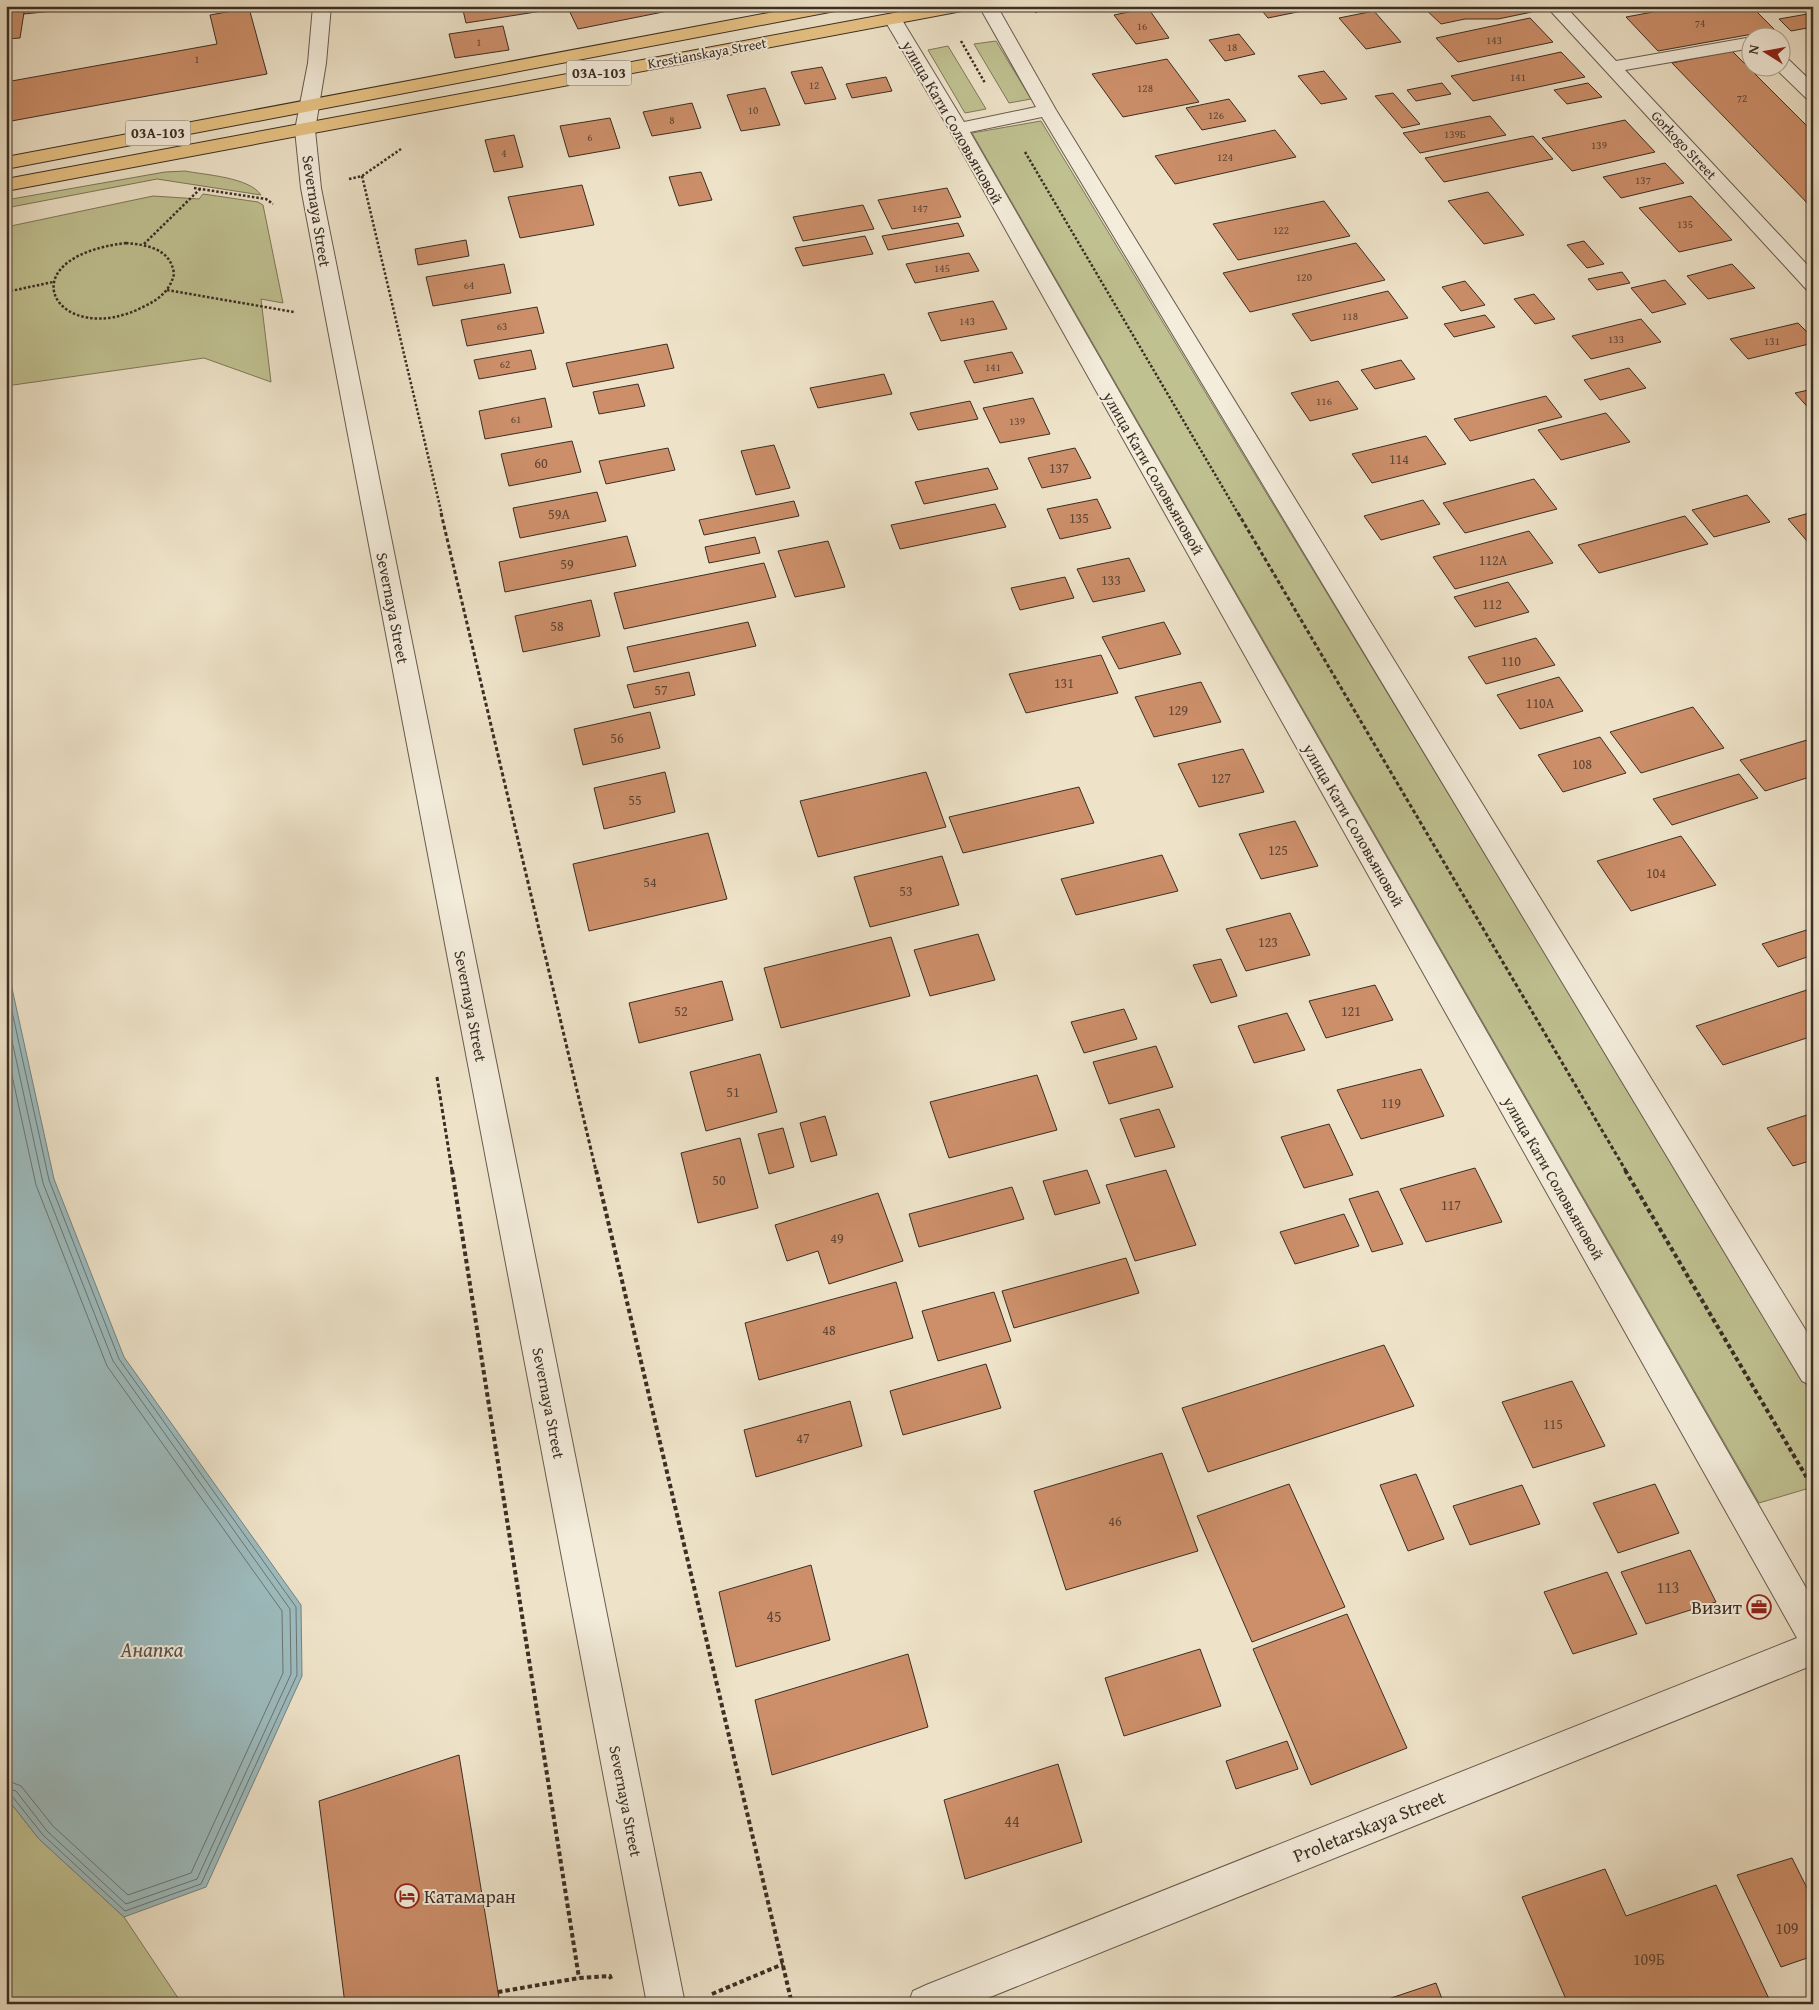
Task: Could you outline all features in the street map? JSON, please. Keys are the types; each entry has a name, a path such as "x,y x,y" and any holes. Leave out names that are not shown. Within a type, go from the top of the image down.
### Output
{"main road":[{"name":"Krestianskaya Street","path":"307,117 835,6"},
{"name":"Krestianskaya Street","path":"307,117 446,101 962,6"},
{"name":"03А-103","path":"6,162 307,117"},
{"name":"03А-103","path":"6,186 307,117"}],"street":[{"name":"Severnaya Street","path":"322,6 317,63 307,117 310,188 666,2004"},
{"path":"988,6 1047,110 1813,1371"},
{"name":"Gorkogo Street","path":"1555,6 1813,284"},
{"name":"улица Кати Соловьяновой","path":"893,19 959,129 1813,1633"},
{"path":"1612,67 1742,44"},
{"path":"1792,74 1813,94"},
{"path":"959,129 1047,110"},
{"name":"Proletarskaya Street","path":"926,2004 1813,1648"}],"path":[{"path":"957,34 1813,1488"},
{"path":"191,188 266,199 362,176 402,148"},
{"path":"362,176 792,2004"},
{"path":"144,244 200,189"},
{"path":"266,199 274,204"},
{"path":"126,242 144,244 158,249 169,257 174,267 174,279 167,290 156,301 140,310 102,318 84,317 58,304 53,294 53,282 60,270 72,260 88,251 106,245 126,242"},
{"path":"6,292 53,282"},
{"path":"167,290 294,311 296,321"},
{"path":"436,1071 578,1978"},
{"path":"705,1996 783,1964"},
{"path":"498,1992 578,1978 610,1976"}],"green space":[{"path":"996,41 1031,99 1009,103 974,44"},
{"path":"948,46 986,109 965,113 928,50"},
{"path":"1041,121 1813,1396 1813,1487 1759,1503 972,133"},
{"path":"185,171 247,184 261,195 157,179 6,208 6,200 165,172"},
{"path":"203,194 258,202 263,205 283,303 261,299 271,382 204,358 6,386 6,227 153,196 199,199"},
{"path":"6,1797 39,1839 124,1917 182,2004 6,2004"}],"water":[{"name":"Анапка","path":"6,961 54,1179 124,1357 301,1605 302,1676 206,1887 124,1917 39,1839 6,1797"}],"building":[{"path":"6,6 25,6 20,38 6,39"},
{"path":"25,6 103,6 24,14"},
{"path":"462,6 541,6 542,11 466,23"},
{"path":"567,6 693,6 578,29"},
{"path":"1258,6 1316,6 1317,8 1268,18"},
{"path":"1422,6 1527,6 1532,12 1498,19 1465,19 1441,24"},
{"path":"1686,6 1751,6 1773,28 1742,28 1742,36 1658,51 1626,17"},
{"path":"249,8 267,74 6,122 6,82 217,44 210,15"},
{"path":"1148,8 1169,38 1136,44 1114,15"},
{"path":"1374,11 1401,42 1366,49 1339,18"},
{"path":"1813,13 1813,27 1792,31 1792,28 1788,28 1779,19"},
{"path":"1530,18 1553,42 1458,62 1436,38"},
{"path":"503,26 509,50 455,58 449,34"},
{"path":"1239,34 1255,54 1225,61 1209,40"},
{"path":"1732,51 1742,61 1742,78 1759,78 1813,132 1813,209 1672,63"},
{"path":"1561,52 1585,77 1473,101 1451,76"},
{"path":"1167,59 1199,102 1123,117 1092,74"},
{"path":"822,67 836,99 805,104 791,72"},
{"path":"1324,71 1347,99 1321,104 1298,76"},
{"path":"886,77 892,91 852,98 846,84"},
{"path":"1442,83 1451,94 1416,101 1407,90"},
{"path":"1588,83 1602,97 1567,104 1554,90"},
{"path":"765,88 780,125 741,131 727,95"},
{"path":"1393,93 1420,124 1402,128 1375,96"},
{"path":"1229,99 1246,121 1202,130 1186,108"},
{"path":"692,103 701,128 652,136 643,112"},
{"path":"1490,116 1506,135 1420,153 1403,133"},
{"path":"610,118 620,148 569,157 560,126"},
{"path":"1625,120 1655,152 1572,171 1542,138"},
{"path":"1275,130 1296,157 1175,184 1155,156"},
{"path":"514,135 523,167 494,172 485,140"},
{"path":"1533,136 1553,159 1444,182 1425,158"},
{"path":"1665,163 1684,183 1621,198 1603,177"},
{"path":"701,172 712,200 679,206 669,177"},
{"path":"582,185 594,225 520,238 508,197"},
{"path":"947,188 961,217 892,229 878,200"},
{"path":"1488,192 1524,235 1484,244 1448,201"},
{"path":"1691,196 1732,240 1679,252 1639,208"},
{"path":"1324,201 1350,236 1238,260 1213,224"},
{"path":"863,205 874,229 803,241 793,217"},
{"path":"958,223 964,236 888,250 882,236"},
{"path":"865,236 873,254 803,266 795,248"},
{"path":"466,240 469,256 418,265 415,249"},
{"path":"1584,241 1604,264 1587,268 1567,245"},
{"path":"1356,243 1385,280 1250,312 1223,273"},
{"path":"969,253 979,271 915,283 906,264"},
{"path":"504,264 511,293 433,306 426,277"},
{"path":"1732,264 1755,288 1708,299 1687,276"},
{"path":"1622,272 1630,283 1597,290 1588,279"},
{"path":"1665,280 1686,304 1652,313 1631,288"},
{"path":"1465,281 1485,305 1461,311 1442,287"},
{"path":"1388,291 1408,318 1311,341 1292,314"},
{"path":"1534,294 1555,319 1535,324 1514,299"},
{"path":"993,301 1007,329 941,341 928,313"},
{"path":"537,307 544,333 467,346 461,320"},
{"path":"1485,315 1495,327 1454,337 1444,324"},
{"path":"1641,319 1661,342 1591,359 1572,336"},
{"path":"1798,323 1813,338 1813,343 1748,359 1730,339"},
{"path":"667,344 674,368 573,387 566,363"},
{"path":"531,350 536,369 479,379 474,360"},
{"path":"1012,352 1023,373 974,383 964,361"},
{"path":"1401,360 1415,379 1375,389 1361,370"},
{"path":"1629,368 1646,388 1600,400 1584,380"},
{"path":"884,374 892,394 818,408 810,388"},
{"path":"1338,381 1358,409 1310,421 1291,393"},
{"path":"638,384 645,406 599,414 593,392"},
{"path":"1813,389 1813,413 1795,393"},
{"path":"1546,396 1562,417 1470,441 1454,419"},
{"path":"545,398 552,427 485,439 479,411"},
{"path":"1033,398 1050,434 1000,443 983,408"},
{"path":"970,401 978,419 918,430 910,413"},
{"path":"1606,413 1630,442 1561,460 1538,430"},
{"path":"1426,436 1446,464 1372,483 1352,454"},
{"path":"572,441 581,472 509,486 501,454"},
{"path":"774,445 790,488 756,495 741,451"},
{"path":"668,448 675,470 606,484 599,461"},
{"path":"1075,448 1091,478 1042,488 1028,458"},
{"path":"988,468 998,489 924,504 915,482"},
{"path":"1534,479 1557,509 1465,533 1443,503"},
{"path":"597,492 606,521 520,538 513,508"},
{"path":"1747,495 1770,522 1714,537 1692,510"},
{"path":"1097,499 1111,528 1060,539 1047,509"},
{"path":"1423,500 1440,524 1381,540 1364,516"},
{"path":"794,501 799,516 704,535 699,520"},
{"path":"995,504 1006,527 900,549 891,525"},
{"path":"1813,512 1813,548 1788,519"},
{"path":"1685,516 1708,544 1599,573 1578,545"},
{"path":"1529,531 1553,563 1455,589 1433,557"},
{"path":"627,536 636,566 505,592 499,562"},
{"path":"755,537 760,553 709,563 705,547"},
{"path":"828,541 845,587 795,597 778,551"},
{"path":"1129,558 1145,591 1093,602 1077,569"},
{"path":"764,563 776,597 624,629 614,593"},
{"path":"1065,577 1074,598 1020,610 1011,588"},
{"path":"1508,582 1529,612 1475,627 1454,597"},
{"path":"591,600 600,636 523,652 515,616"},
{"path":"748,622 756,646 634,672 627,647"},
{"path":"1164,622 1181,654 1119,669 1102,637"},
{"path":"1536,638 1555,665 1486,684 1468,657"},
{"path":"1101,655 1118,693 1026,713 1009,674"},
{"path":"689,672 695,695 634,708 627,685"},
{"path":"1559,677 1583,711 1520,729 1497,695"},
{"path":"1201,682 1221,722 1154,737 1135,697"},
{"path":"1693,707 1724,748 1641,773 1610,732"},
{"path":"650,712 660,748 583,765 574,729"},
{"path":"1600,737 1626,773 1563,792 1538,755"},
{"path":"1807,740 1813,747 1813,776 1765,791 1740,760"},
{"path":"1243,749 1264,792 1199,807 1178,764"},
{"path":"665,772 675,812 604,829 594,788"},
{"path":"926,772 946,827 818,857 800,801"},
{"path":"1739,774 1758,798 1672,825 1653,799"},
{"path":"1079,787 1094,823 963,853 949,817"},
{"path":"1295,821 1318,866 1261,879 1239,834"},
{"path":"708,833 727,899 589,931 573,864"},
{"path":"1681,836 1716,885 1631,911 1597,861"},
{"path":"1162,855 1178,891 1076,915 1061,879"},
{"path":"942,856 959,905 870,927 854,877"},
{"path":"1290,913 1310,955 1246,971 1226,929"},
{"path":"1813,928 1813,955 1778,967 1762,944"},
{"path":"978,934 995,980 930,996 914,950"},
{"path":"891,937 910,996 781,1028 764,968"},
{"path":"1221,959 1237,996 1211,1003 1193,965"},
{"path":"722,981 733,1020 639,1043 629,1003"},
{"path":"1375,985 1393,1020 1326,1038 1309,1001"},
{"path":"1813,988 1813,1036 1723,1065 1696,1026"},
{"path":"1124,1009 1137,1039 1084,1053 1071,1022"},
{"path":"1287,1013 1305,1050 1254,1063 1238,1026"},
{"path":"1156,1046 1173,1087 1109,1104 1093,1062"},
{"path":"760,1054 777,1112 706,1131 690,1072"},
{"path":"1421,1069 1444,1116 1361,1139 1337,1090"},
{"path":"1037,1075 1057,1130 949,1158 930,1102"},
{"path":"1159,1109 1175,1147 1135,1157 1120,1119"},
{"path":"1813,1113 1813,1160 1793,1166 1767,1128"},
{"path":"825,1116 837,1155 811,1162 800,1123"},
{"path":"1329,1124 1353,1175 1304,1188 1281,1137"},
{"path":"783,1128 794,1167 769,1174 758,1134"},
{"path":"740,1138 758,1208 698,1223 681,1153"},
{"path":"1475,1168 1502,1222 1426,1242 1400,1189"},
{"path":"1087,1170 1100,1203 1055,1215 1043,1181"},
{"path":"1166,1170 1196,1245 1135,1261 1106,1185"},
{"path":"1012,1187 1024,1219 919,1247 909,1214"},
{"path":"1378,1191 1403,1244 1372,1252 1349,1199"},
{"path":"878,1193 903,1261 829,1284 818,1251 787,1261 775,1225"},
{"path":"1344,1214 1359,1246 1295,1264 1280,1232"},
{"path":"1126,1258 1139,1293 1014,1328 1002,1291"},
{"path":"896,1282 913,1338 759,1380 745,1323"},
{"path":"994,1292 1011,1341 938,1361 922,1311"},
{"path":"1384,1345 1414,1406 1208,1472 1182,1408"},
{"path":"986,1364 1001,1408 903,1435 890,1391"},
{"path":"1572,1381 1605,1446 1533,1468 1502,1402"},
{"path":"850,1401 862,1446 756,1477 744,1430"},
{"path":"1162,1453 1198,1551 1066,1590 1034,1491"},
{"path":"1416,1474 1444,1539 1408,1551 1380,1485"},
{"path":"1289,1484 1345,1607 1252,1642 1197,1516"},
{"path":"1655,1484 1679,1533 1618,1553 1593,1503"},
{"path":"1522,1485 1540,1524 1470,1545 1453,1506"},
{"path":"1690,1550 1716,1602 1646,1624 1621,1572"},
{"path":"811,1565 830,1640 736,1667 719,1592"},
{"path":"1607,1572 1637,1634 1573,1654 1544,1592"},
{"path":"1347,1614 1407,1748 1311,1785 1253,1649"},
{"path":"1200,1649 1221,1706 1124,1736 1105,1678"},
{"path":"908,1654 928,1727 772,1775 755,1700"},
{"path":"1287,1741 1298,1769 1236,1789 1226,1761"},
{"name":"Катамаран","path":"459,1755 500,2004 345,2004 319,1801"},
{"path":"1058,1764 1082,1842 965,1879 944,1800"},
{"path":"1792,1858 1813,1900 1813,1956 1781,1967 1737,1875"},
{"path":"1605,1869 1626,1916 1716,1885 1770,2001 1764,2004 1568,2004 1522,1897"},
{"path":"1436,1983 1444,2004 1373,2004"}],"place":[{"name":"Визит","path":"1759,1607"},
{"name":"Катамаран","path":"407,1896"}]}
